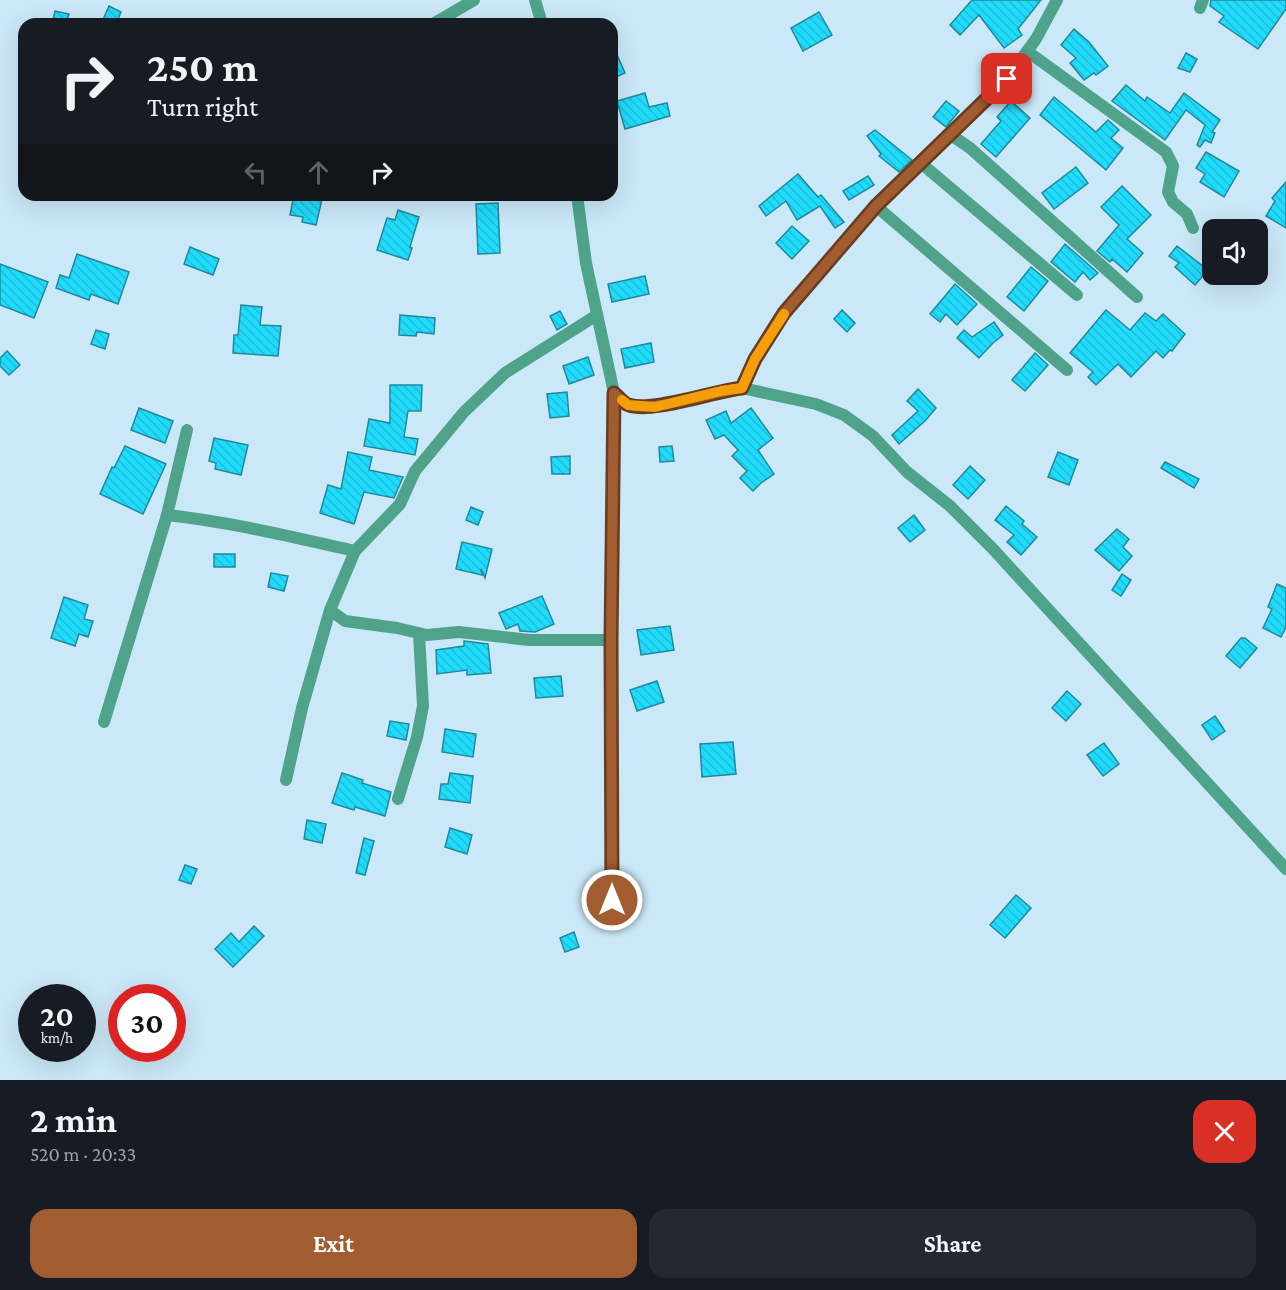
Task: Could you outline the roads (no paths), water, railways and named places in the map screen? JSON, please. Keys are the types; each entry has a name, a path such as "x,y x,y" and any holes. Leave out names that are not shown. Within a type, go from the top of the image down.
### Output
{"street":[{"path":"443,18 474,0"},
{"path":"535,0 540,18"},
{"path":"742,388 755,359 784,313 876,206 922,164 1007,79 1028,51 1053,2"},
{"path":"1028,51 1166,152 1173,166 1168,192 1173,202 1187,214 1193,228"},
{"path":"951,135 970,148 1137,297"},
{"path":"922,164 1077,295"},
{"path":"578,201 586,263 614,393 611,640 612,900"},
{"path":"876,206 1067,370"},
{"path":"286,780 302,708 330,610 355,551 400,504 416,471 464,412 505,373 597,315"},
{"path":"614,393 628,405 655,407 742,388 816,404 844,415 873,436 907,472 950,506 993,549 1286,869"},
{"path":"104,722 167,515 187,430"},
{"path":"167,515 260,528 355,551"},
{"path":"330,610 345,621 397,628 427,635 459,632 529,640 611,640"},
{"path":"398,799 417,737 423,706 419,634"}]}
